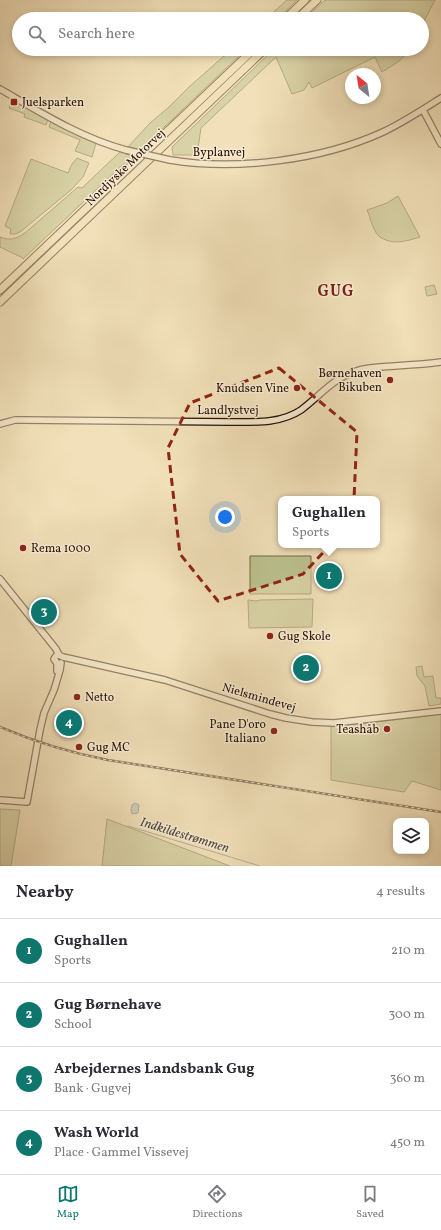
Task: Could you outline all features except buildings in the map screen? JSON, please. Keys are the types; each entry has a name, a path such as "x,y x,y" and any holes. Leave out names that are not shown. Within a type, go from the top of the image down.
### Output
{"highway":[{"path":"292,12 305,0"},
{"path":"304,12 317,0"},
{"name":"Nordjyske Motorvej","path":"0,290 247,56"},
{"name":"Nordjyske Motorvej","path":"0,302 258,56"}],"street":[{"name":"Byplanvej","path":"0,89 70,128 101,142 126,150 170,160 204,164 233,164 277,160 336,149 382,132 403,122 441,98"},
{"path":"424,110 441,144"},
{"name":"Landlystvej","path":"0,424 16,420 263,422 277,420 300,410 330,385 342,377 356,371 370,368 441,362"},
{"path":"0,579 50,643 60,659 58,677 44,713 40,730 27,802 0,800"},
{"name":"Nielsmindevej","path":"60,659 75,660 165,680 270,714 312,722 347,722 441,710"}],"highlighted area":[{"path":"279,368 357,432 353,521 303,574 218,601 180,554 168,448 190,403"}],"green space":[{"path":"287,0 297,0 284,12 274,12"},
{"path":"325,0 435,0 429,12 312,12"},
{"path":"224,56 239,56 140,150 128,147 150,123"},
{"path":"267,56 404,56 394,65 382,72 375,57 353,68 345,68 345,72 312,88 309,82 304,90 292,94 276,57 201,128 197,155 173,155 172,147"},
{"path":"12,99 48,119 46,125 24,117 25,114 9,108"},
{"path":"51,121 96,143 92,157 75,151 80,140 49,127"},
{"path":"120,152 132,156 23,259 0,247 0,237 13,239 25,233 78,187 82,188"},
{"path":"77,158 89,163 83,177 71,190 20,232 10,234 11,229 5,226 31,159 68,173 72,164"},
{"path":"398,196 420,237 394,242 384,239 375,231 367,210 387,203"},
{"path":"434,285 437,294 427,296 425,287"},
{"path":"250,556 311,556 311,594 250,594"},
{"path":"313,599 312,627 249,628 248,600"},
{"path":"422,666 424,677 433,676 436,698 441,698 441,704 429,706 425,686 417,676 416,667"},
{"path":"441,714 441,790 412,781 404,792 331,780 332,726"},
{"path":"0,809 20,810 11,866 0,866"},
{"path":"107,819 230,866 102,866"}],"water":[{"path":"135,803 139,805 138,813 132,814 132,805"}],"waterway":[{"name":"Indkildestrømmen","path":"128,826 260,866"}],"railway":[{"path":"0,727 26,738 80,754 108,760 441,812"}],"place":[{"name":"Juelsparken","path":"14,102"},
{"name":"Børnehaven Bikuben","path":"390,380"},
{"name":"Knudsen Vine","path":"297,388"},
{"name":"Rema 1000","path":"23,548"},
{"name":"Gughallen","path":"329,576"},
{"name":"Arbejdernes Landsbank Gug","path":"44,612"},
{"name":"Gug Skole","path":"270,636"},
{"name":"Gug Børnehave","path":"306,668"},
{"name":"Netto","path":"77,697"},
{"name":"Wash World","path":"69,723"},
{"name":"Teashåb","path":"387,729"},
{"name":"Pane D'oro Italiano","path":"274,731"},
{"name":"Gug MC","path":"79,747"}],"district":[{"name":"GUG","path":"336,290"}]}
